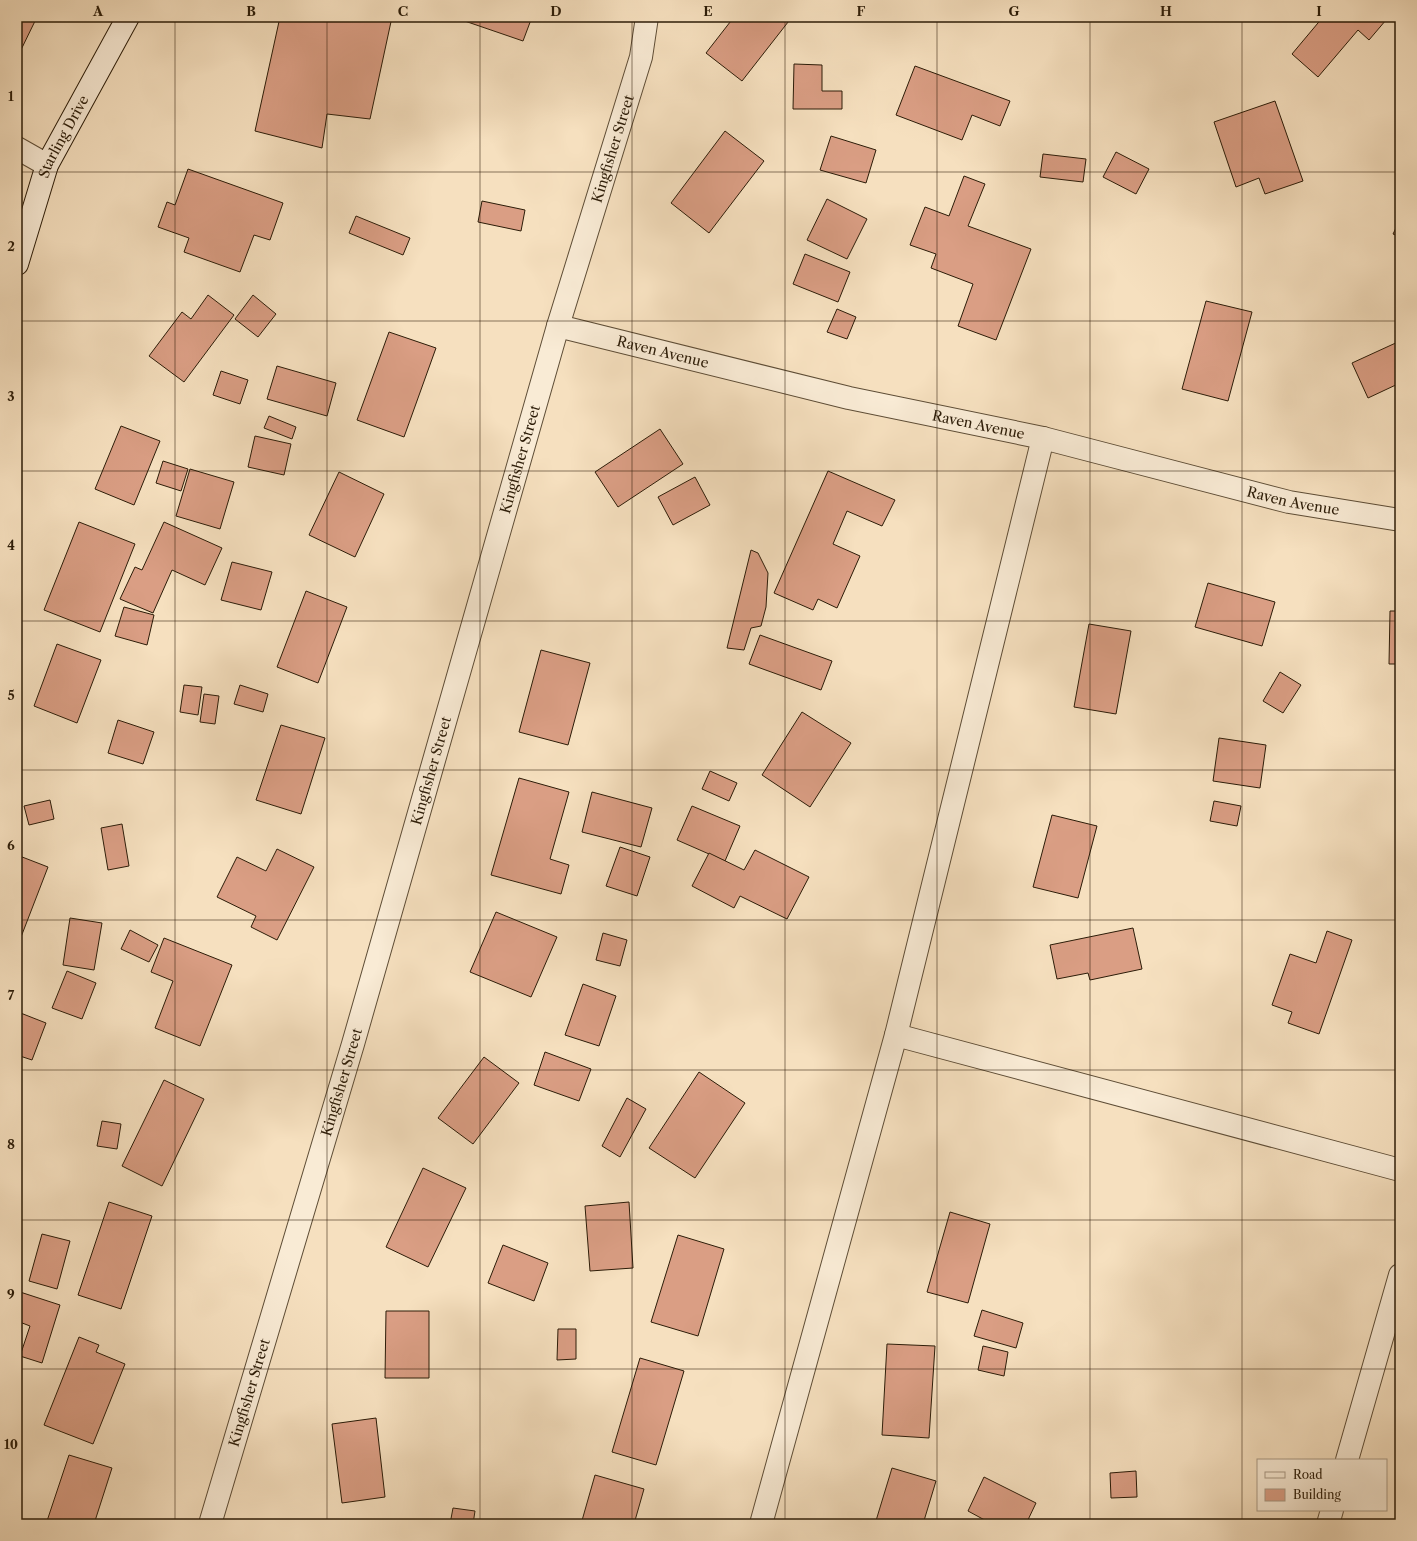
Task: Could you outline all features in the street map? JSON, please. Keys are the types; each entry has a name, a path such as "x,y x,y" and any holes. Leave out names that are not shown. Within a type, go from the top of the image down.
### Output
{"street":[{"name":"Starling Drive","path":"17,264 47,165 128,17"},
{"name":"Kingfisher Street","path":"210,1524 353,1044 558,326 641,57 647,17"},
{"path":"17,148 47,165"},
{"name":"Raven Avenue","path":"558,326 848,398 1043,438 1289,502 1400,520"},
{"path":"761,1524 896,1034 1043,438"},
{"path":"896,1034 1400,1170"},
{"path":"1347,1459 1400,1274"},
{"path":"1328,1524 1332,1511"}],"building":[{"path":"17,17 37,17 17,58"},
{"path":"280,17 392,17 370,119 327,114 322,148 255,131"},
{"path":"453,17 532,17 523,41"},
{"path":"734,17 792,17 742,81 706,53"},
{"path":"1323,17 1382,17 1386,20 1369,40 1358,30 1318,77 1292,54"},
{"path":"794,64 822,65 822,91 842,91 842,109 793,109"},
{"path":"915,66 1010,101 1000,126 972,115 962,140 896,115"},
{"path":"1275,101 1303,181 1265,194 1259,178 1236,187 1214,122"},
{"path":"725,131 764,161 709,233 671,203"},
{"path":"831,136 876,150 866,183 820,170"},
{"path":"1116,152 1149,169 1136,194 1103,177"},
{"path":"1043,154 1086,159 1083,182 1040,177"},
{"path":"188,169 283,203 270,240 254,235 240,272 184,252 189,238 158,227 167,202 175,205"},
{"path":"964,176 985,184 968,226 1031,249 996,340 958,326 973,284 931,268 936,254 910,245 925,207 949,216"},
{"path":"827,199 867,219 847,259 807,240"},
{"path":"482,201 525,210 521,231 478,222"},
{"path":"356,216 410,238 403,255 349,233"},
{"path":"1400,220 1400,237 1393,234"},
{"path":"805,254 850,272 838,302 793,284"},
{"path":"208,295 234,315 184,382 149,356 182,312 191,319"},
{"path":"253,295 276,314 258,337 235,319"},
{"path":"1206,301 1252,312 1228,401 1182,389"},
{"path":"837,309 856,317 847,339 827,332"},
{"path":"389,332 436,348 404,437 357,420"},
{"path":"1400,341 1400,383 1368,398 1352,363"},
{"path":"277,366 336,383 327,416 267,399"},
{"path":"221,371 248,380 240,404 213,395"},
{"path":"269,416 296,427 292,439 264,428"},
{"path":"121,426 160,441 134,505 95,489"},
{"path":"660,429 683,464 618,507 595,472"},
{"path":"255,436 291,444 284,475 248,467"},
{"path":"163,461 188,469 181,491 156,483"},
{"path":"190,469 234,482 220,529 176,516"},
{"path":"828,471 895,500 882,526 847,511 833,544 860,556 837,608 818,599 813,610 774,593"},
{"path":"339,472 384,494 355,557 309,535"},
{"path":"695,477 710,505 673,525 658,497"},
{"path":"79,522 135,544 100,632 44,610"},
{"path":"164,522 222,548 205,585 172,570 153,613 120,599 135,567 142,570"},
{"path":"751,550 758,553 768,573 766,607 761,626 751,628 744,650 727,648"},
{"path":"232,562 272,572 261,610 221,600"},
{"path":"1208,583 1275,602 1262,646 1195,627"},
{"path":"306,591 347,607 318,683 277,667"},
{"path":"124,607 154,615 147,645 115,636"},
{"path":"1390,611 1400,611 1400,664 1389,664"},
{"path":"1089,624 1131,631 1116,714 1074,707"},
{"path":"760,635 832,661 821,690 749,664"},
{"path":"57,644 101,660 77,723 34,706"},
{"path":"541,650 590,663 568,745 519,732"},
{"path":"1280,672 1301,685 1283,713 1263,701"},
{"path":"184,685 202,687 198,715 180,712"},
{"path":"240,685 268,694 263,712 234,704"},
{"path":"204,694 219,696 215,724 200,722"},
{"path":"802,712 851,743 810,807 762,775"},
{"path":"118,720 154,732 143,764 108,753"},
{"path":"281,725 325,738 301,814 256,800"},
{"path":"1219,738 1266,745 1260,788 1213,781"},
{"path":"710,771 737,783 729,801 702,789"},
{"path":"519,778 569,792 550,859 569,865 561,894 491,875"},
{"path":"592,792 652,808 641,847 582,832"},
{"path":"50,800 54,819 29,825 24,806"},
{"path":"1214,801 1241,806 1237,826 1210,821"},
{"path":"692,806 740,826 725,861 677,840"},
{"path":"1052,815 1097,826 1078,898 1033,887"},
{"path":"122,824 129,866 108,870 101,828"},
{"path":"620,847 650,857 637,896 606,886"},
{"path":"277,849 314,867 277,940 251,927 256,916 217,897 237,857 266,871"},
{"path":"755,850 809,877 787,919 740,896 734,908 692,886 709,853 744,870"},
{"path":"17,855 48,867 21,937 17,935"},
{"path":"496,912 557,937 531,997 470,972"},
{"path":"70,918 102,923 94,970 63,965"},
{"path":"1133,928 1142,969 1090,980 1088,973 1057,979 1050,945"},
{"path":"130,930 158,945 149,962 121,949"},
{"path":"1327,931 1352,940 1319,1034 1288,1023 1292,1012 1272,1005 1290,954 1316,963"},
{"path":"603,933 627,940 620,966 596,960"},
{"path":"164,938 232,965 200,1046 155,1028 173,981 151,972"},
{"path":"67,971 96,983 82,1019 52,1008"},
{"path":"583,984 616,996 599,1046 565,1035"},
{"path":"18,1012 46,1023 32,1060 17,1055"},
{"path":"545,1052 591,1069 579,1101 534,1085"},
{"path":"484,1057 519,1083 473,1144 438,1118"},
{"path":"699,1072 745,1103 695,1178 649,1148"},
{"path":"164,1080 204,1099 162,1186 122,1166"},
{"path":"627,1098 646,1109 620,1157 602,1146"},
{"path":"102,1121 121,1124 117,1149 97,1146"},
{"path":"423,1168 466,1188 428,1267 386,1247"},
{"path":"109,1202 152,1216 121,1309 78,1295"},
{"path":"629,1202 633,1268 590,1271 585,1206"},
{"path":"950,1212 990,1224 968,1303 927,1292"},
{"path":"42,1234 70,1241 57,1289 29,1281"},
{"path":"678,1235 724,1249 698,1336 651,1322"},
{"path":"503,1245 548,1263 534,1301 488,1283"},
{"path":"17,1291 60,1305 42,1363 20,1356 30,1326 17,1321"},
{"path":"982,1310 1023,1323 1016,1348 974,1336"},
{"path":"386,1311 429,1311 429,1378 385,1378"},
{"path":"558,1329 576,1329 576,1359 557,1360"},
{"path":"79,1337 99,1345 96,1352 125,1364 93,1444 44,1425"},
{"path":"887,1344 935,1346 929,1438 882,1435"},
{"path":"983,1346 1008,1352 1004,1376 978,1370"},
{"path":"640,1358 684,1371 656,1465 612,1452"},
{"path":"376,1418 385,1497 342,1503 332,1424"},
{"path":"69,1455 112,1468 94,1524 46,1524"},
{"path":"892,1468 936,1481 923,1524 875,1524"},
{"path":"1136,1471 1137,1497 1111,1498 1110,1473"},
{"path":"595,1475 644,1489 634,1524 581,1524"},
{"path":"984,1477 1036,1503 1026,1524 992,1524 968,1511"},
{"path":"453,1508 475,1511 473,1524 450,1524"}]}
